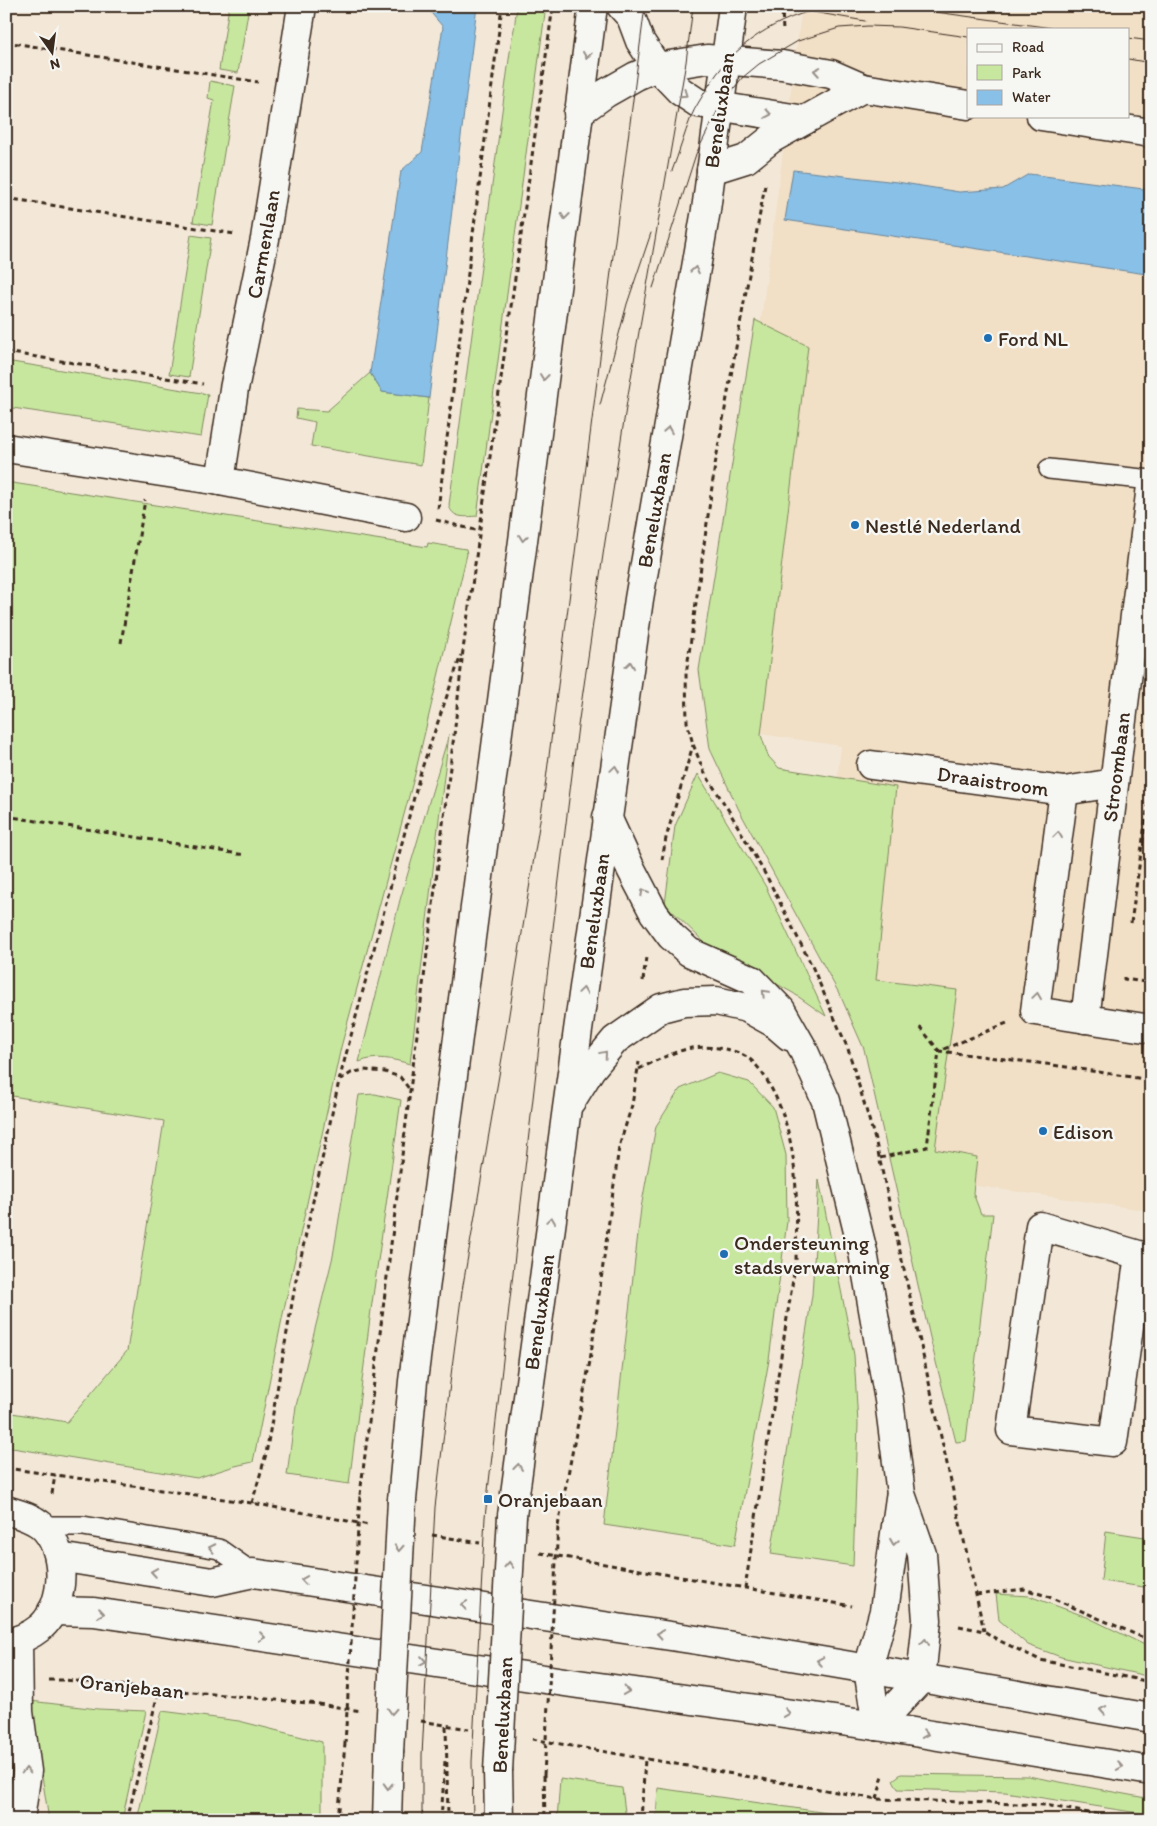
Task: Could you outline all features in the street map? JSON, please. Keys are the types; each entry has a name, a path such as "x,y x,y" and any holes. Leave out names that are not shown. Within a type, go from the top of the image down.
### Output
{"main road":[{"name":"Carmenlaan","path":"220,481 234,389 265,239 302,6"},
{"path":"387,1820 402,1500 413,1381 593,6"},
{"path":"621,6 631,17 640,40 656,67 680,91 698,103 805,120"},
{"name":"Beneluxbaan","path":"499,1820 498,1771 512,1516 639,599 712,170 733,6"},
{"path":"578,113 606,93 656,67 707,59 782,65 831,74 863,88 967,105"},
{"path":"712,170 746,159 771,140 863,88"},
{"path":"1054,118 1151,133"},
{"path":"6,448 220,481 406,517"},
{"name":"Stroombaan","path":"1085,1018 1150,516 1151,486"},
{"name":"Draaistroom","path":"871,765 1064,791 1114,783"},
{"path":"1064,791 1035,1011 1151,1029"},
{"path":"608,817 631,869 654,912 671,936 689,952 752,980 781,1010 802,1047 826,1101 863,1252 889,1400 901,1494 922,1554 927,1620 921,1679 877,1726"},
{"path":"567,1108 591,1069 615,1040 661,1008 684,1002 716,1001 746,1008 774,1022 802,1047"},
{"path":"1040,1226 1145,1256 1113,1442 1011,1430 1040,1226"},
{"path":"877,1726 868,1669 884,1611 901,1494"},
{"path":"6,1510 29,1517 42,1526 55,1544 59,1557 60,1572 58,1596 52,1612 41,1627 12,1642 19,1712 28,1771 20,1820"},
{"path":"59,1557 212,1582 253,1573 697,1640 1151,1718"},
{"path":"52,1612 94,1612 877,1726 1151,1771"},
{"path":"6,1795 20,1820"}],"lane":[{"path":"1050,469 1151,480"},
{"path":"42,1526 83,1526 219,1549 253,1573"}],"path":[{"path":"479,530 436,521 502,6"},
{"path":"338,1820 345,1744 360,1495 454,737 463,650 553,6"},
{"path":"782,6 782,65"},
{"path":"6,42 288,87"},
{"path":"545,1820 544,1775 558,1526 590,1361 619,1147 632,1106 639,1068 641,996 666,838 693,744 687,722 686,700 686,675 690,642 715,465 771,140"},
{"path":"6,198 265,239"},
{"path":"6,352 234,389"},
{"path":"121,643 150,470"},
{"path":"252,1503 266,1454 296,1280 339,1081 421,771 463,650"},
{"path":"1130,930 1151,782"},
{"path":"6,816 245,855"},
{"path":"1125,969 1124,979 1151,983"},
{"path":"939,1051 1035,1011"},
{"path":"920,1027 939,1051 1046,1064 1151,1080"},
{"path":"639,1068 692,1048 721,1048 747,1057 764,1075 779,1101 790,1135 795,1165 797,1206 796,1260 745,1588"},
{"path":"880,1158 927,1147 939,1051"},
{"path":"339,1081 351,1073 364,1070 385,1072 400,1077 410,1090"},
{"path":"52,1500 55,1475"},
{"path":"976,1595 1024,1589 1063,1603 1151,1641"},
{"name":"Oranjebaan","path":"18,1687 50,1680 65,1680 319,1704"},
{"path":"127,1820 159,1689"},
{"path":"441,1820 446,1756 446,1726 447,1820"},
{"path":"641,1820 645,1759 877,1799 1045,1805 1127,1820"},
{"path":"877,1799 882,1775"}],"shaded area":[{"path":"802,6 1151,6 1151,1211 941,1181 823,897 841,746 708,726"}],"green space":[{"path":"229,6 249,6 238,73 219,70"},
{"path":"518,6 546,6 477,516 464,517 453,513 449,505 512,37"},
{"path":"210,81 235,86 212,225 193,222 214,100 208,98"},
{"path":"191,235 211,238 189,377 169,374"},
{"path":"755,320 808,346 761,735 768,756 779,768 896,787 876,980 957,990 935,1149 977,1157 973,1193 981,1214 993,1214 966,1441 956,1442 864,1049 841,997 739,810 710,749 699,670"},
{"path":"6,361 208,394 201,437 6,407"},
{"path":"370,373 382,392 429,398 421,465 311,446 315,422 296,418 297,409 327,411"},
{"path":"6,482 427,547 428,543 466,549 467,554 415,774 341,1047 253,1462 197,1478 6,1447 6,1412 67,1422 127,1351 164,1121 6,1095"},
{"path":"449,734 410,1064 378,1058 359,1062 400,900"},
{"path":"698,774 766,887 826,1016 793,993 708,946 665,904 675,826"},
{"path":"718,1073 749,1082 773,1107 786,1155 787,1221 769,1360 735,1545 604,1525 641,1208 656,1126 680,1089"},
{"path":"375,1094 401,1100 371,1310 349,1484 287,1475 296,1406 333,1256 359,1095"},
{"path":"819,1180 854,1355 858,1424 853,1566 771,1554 812,1295"},
{"path":"1106,1531 1151,1538 1151,1588 1101,1581"},
{"path":"996,1594 1029,1596 1087,1617 1151,1648 1151,1677 1061,1657 1028,1645 999,1620"},
{"path":"30,1701 98,1709 146,1711 122,1820 49,1820"},
{"path":"162,1711 239,1721 322,1742 322,1820 137,1820"},
{"path":"901,1774 1028,1776 1151,1799 1151,1815 1005,1792 898,1789 893,1780"},
{"path":"560,1779 622,1788 626,1820 557,1820"},
{"path":"658,1788 875,1820 656,1820"}],"water":[{"path":"433,6 477,6 429,398 382,392 370,373 401,171 422,152 443,27 432,14"},
{"path":"793,170 897,182 959,192 1003,189 1029,174 1151,190 1151,267 1147,266 1146,274 785,220"}],"tram line":[{"path":"422,1820 422,1755 435,1507 452,1367 462,1291 544,795 645,6"},
{"path":"473,1820 472,1762 485,1517 546,985 578,726 604,548 628,395 686,62 693,6"},
{"path":"672,171 694,110 717,73 730,58 758,34 774,25 792,17 829,6"},
{"path":"892,6 1052,28"},
{"path":"813,12 865,21"},
{"path":"653,288 696,154 720,106 742,78 759,64 798,41 839,28 868,26 899,27 967,37"},
{"path":"1130,38 1151,41"},
{"path":"1130,59 1151,63"},
{"path":"600,405 627,304 651,233"}],"place":[{"name":"Ford NL","path":"988,338"},
{"name":"Nestlé Nederland","path":"855,525"},
{"name":"Edison","path":"1043,1131"},
{"name":"Ondersteuning stadsverwarming","path":"724,1254"},
{"name":"Oranjebaan","path":"488,1499"}]}
